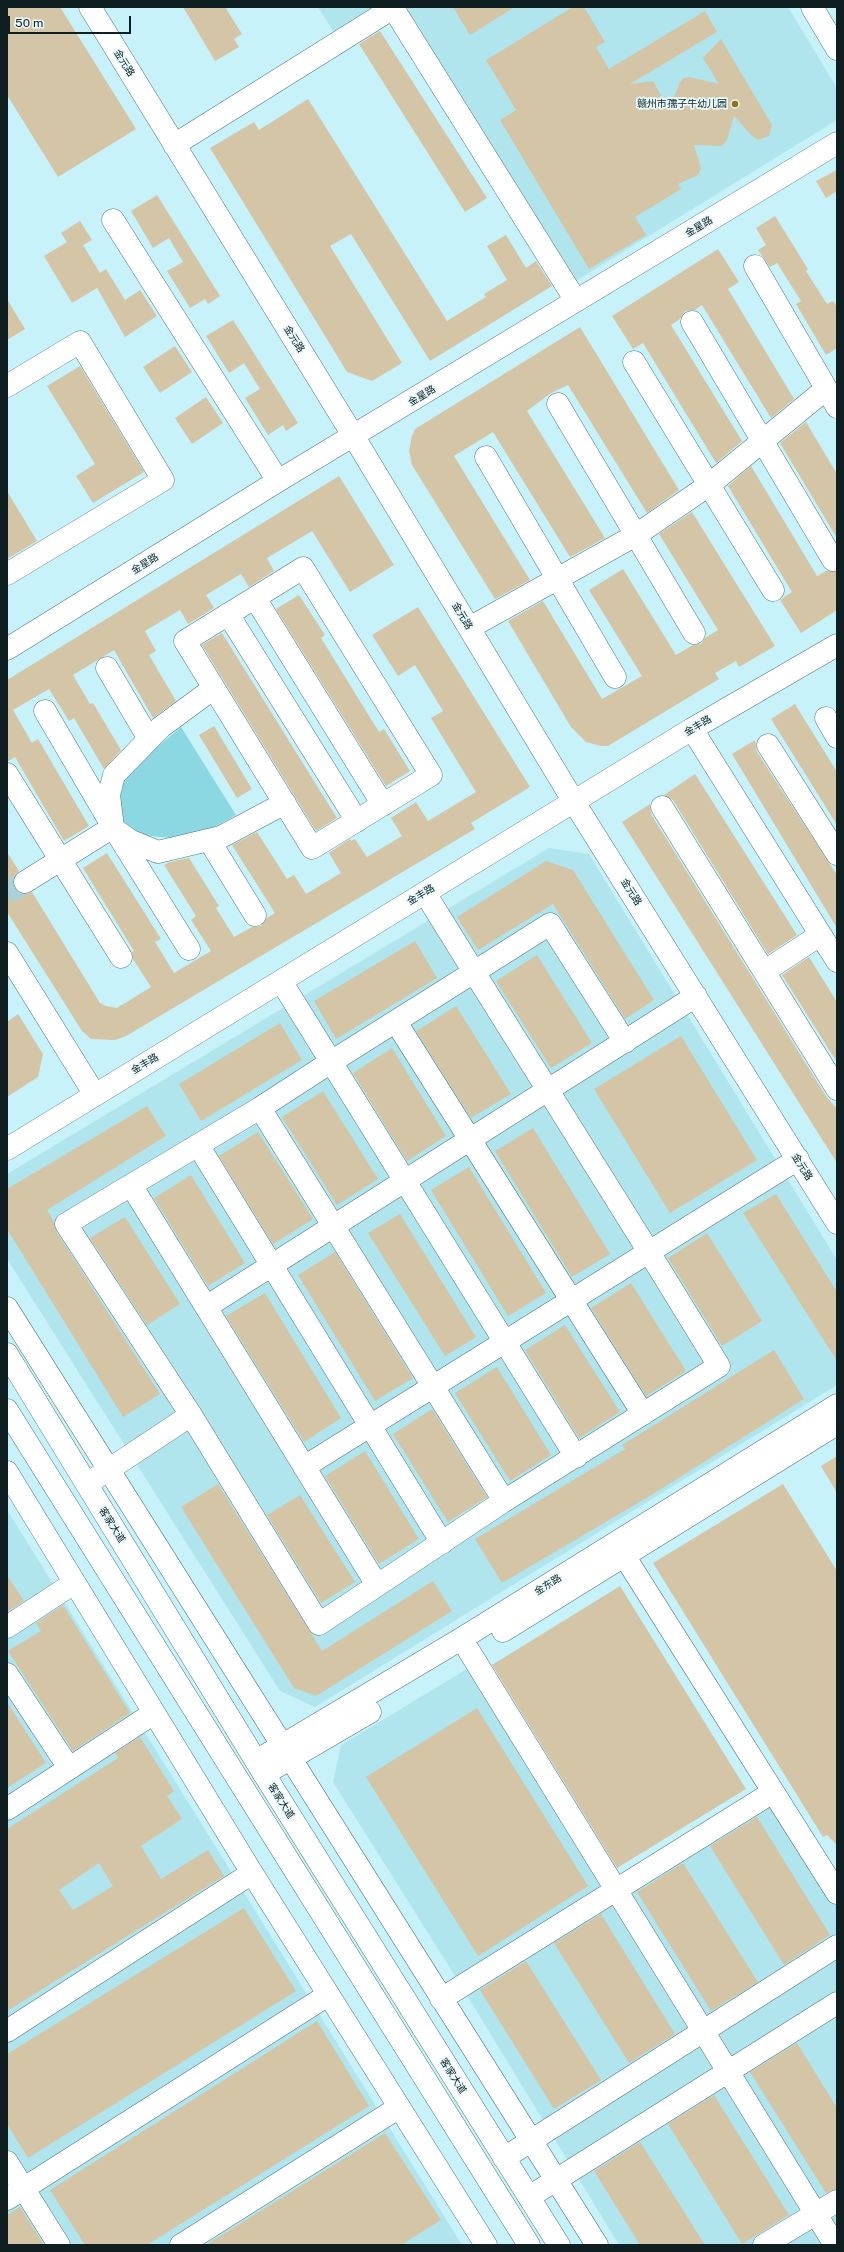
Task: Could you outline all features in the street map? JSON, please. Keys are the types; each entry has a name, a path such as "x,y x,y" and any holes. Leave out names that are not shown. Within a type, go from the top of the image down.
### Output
{"street":[{"name":"金元路","path":"90,7 354,437 574,802 837,1223"},
{"path":"812,7 837,50"},
{"path":"174,145 393,8 576,301"},
{"name":"金星路","path":"7,649 278,481 354,437 837,143"},
{"path":"113,220 278,481"},
{"path":"469,628 636,535 709,485 763,442 832,398 755,266"},
{"path":"692,322 833,560"},
{"path":"7,386 80,342 163,480 7,574"},
{"path":"634,362 773,590"},
{"path":"558,404 694,633"},
{"path":"486,457 615,677"},
{"path":"303,568 431,775 312,848 185,641 255,598 303,568"},
{"path":"255,598 383,805"},
{"path":"228,614 357,821"},
{"name":"金丰路","path":"7,1149 692,729 837,645"},
{"path":"107,668 149,739"},
{"path":"214,688 160,727 114,776 108,795 113,827 131,841 158,852 221,837 285,803"},
{"path":"45,711 113,827 188,949"},
{"path":"692,729 820,935 836,955"},
{"path":"768,745 837,854"},
{"path":"7,774 121,957"},
{"path":"662,807 837,1089"},
{"path":"26,882 113,827"},
{"path":"209,840 255,915"},
{"path":"425,893 474,972 649,1252 719,1366 504,1501 319,1624 191,1415 66,1224 260,1108 331,1062 396,1022 474,972 550,924 625,1042"},
{"path":"765,972 820,935"},
{"path":"7,953 95,1095"},
{"path":"282,980 331,1062 576,1457"},
{"path":"206,1307 696,996"},
{"path":"396,1022 643,1414"},
{"path":"260,1108 504,1501"},
{"path":"198,1145 442,1543"},
{"path":"304,1467 798,1159"},
{"path":"131,1185 377,1585"},
{"path":"7,1308 597,2245"},
{"name":"客家大道","path":"7,1354 260,1768 559,2245"},
{"name":"金东路","path":"286,1753 461,1639 837,1405"},
{"path":"7,1410 529,2245"},
{"path":"87,1484 191,1415"},
{"name":"金东路","path":"260,1768 469,1651 625,1557 837,1424"},
{"path":"7,1472 328,1996 486,2245"},
{"path":"625,1557 837,1893"},
{"path":"7,1626 74,1583"},
{"path":"469,1651 702,2032 835,2245"},
{"path":"7,1674 69,1768"},
{"path":"7,1809 154,1713"},
{"path":"441,1999 773,1792"},
{"path":"7,2031 252,1873"},
{"path":"504,2158 837,1946"},
{"path":"15,2194 328,1996"},
{"path":"529,2197 837,2003"},
{"path":"181,2245 398,2108"},
{"path":"7,2162 15,2194 59,2245"},
{"path":"764,2245 837,2200"}],"shaded area":[{"path":"318,7 378,7 335,34"},
{"path":"401,7 788,7 837,88 837,120 574,282"},
{"path":"181,727 236,815 209,830 179,839 142,835 123,824 118,802 120,782 143,759"},
{"path":"549,848 589,854 837,1260 837,1385 315,1707 280,1691 7,1259 7,1174"},
{"path":"7,1510 16,1524 462,2245 7,2245"},
{"path":"467,1669 604,1888 776,1784 837,1880 837,2245 619,2245 457,1979 333,1782 341,1745"}],"building":[{"path":"7,7 60,7 136,129 58,177 7,95"},
{"path":"183,7 225,7 242,34 234,39 239,47 215,61"},
{"path":"453,7 515,7 470,35"},
{"path":"573,7 584,7 605,42 596,47 609,69 705,11 717,32 630,84 653,81 669,110 680,82 684,78 690,77 719,84 703,58 721,39 772,125 769,136 758,140 752,136 734,116 727,140 722,146 694,145 701,168 698,175 678,184 681,189 635,217 646,235 589,269 500,120 516,110 486,60"},
{"path":"380,31 487,198 465,212 359,44"},
{"path":"308,99 447,321 486,297 484,294 507,280 487,246 506,235 526,268 536,261 552,286 430,361 351,234 330,246 402,363 372,381 347,372 210,148 254,122 259,130"},
{"path":"837,170 837,191 826,198 816,181"},
{"path":"157,195 220,296 208,304 205,299 190,308 167,271 183,262 169,238 153,248 131,211"},
{"path":"775,216 808,269 806,271 827,304 833,301 837,307 837,348 826,355 796,304 801,301 777,263 770,267 758,250 766,245 756,228"},
{"path":"80,221 92,240 83,245 100,273 106,269 125,300 140,290 157,316 125,337 97,288 72,303 44,256 67,242 61,233"},
{"path":"718,249 739,282 728,289 794,399 771,418 702,305 695,310 685,311 680,319 671,325 742,441 716,463 643,343 633,349 612,316"},
{"path":"7,299 25,329 7,340"},
{"path":"233,320 298,423 286,431 283,425 268,435 245,398 260,389 244,363 229,373 206,336"},
{"path":"580,327 679,490 647,513 568,385 551,393 527,411 605,538 570,557 493,432 454,456 530,580 495,599 412,465 409,451 412,436 415,429"},
{"path":"175,346 192,372 160,393 143,367"},
{"path":"80,366 144,472 93,503 76,476 95,464 47,386"},
{"path":"206,397 223,423 192,444 175,418"},
{"path":"806,422 837,474 837,538 780,443"},
{"path":"751,466 817,576 826,571 837,571 837,610 801,633 780,600 792,592 728,486"},
{"path":"339,476 394,565 350,592 312,531 267,558 274,571 249,587 241,574 206,595 214,608 188,624 180,610 145,631 156,651 149,655 176,701 153,718 114,650 73,675 90,704 93,703 121,750 104,769 74,718 69,721 49,689 13,710 32,743 38,739 89,826 64,841 15,757 7,762 7,680"},
{"path":"7,491 37,541 7,559"},
{"path":"692,512 775,646 739,667 736,661 715,673 719,679 608,746 601,746 586,742 571,727 508,621 543,601 602,699 642,676 589,590 623,569 676,655 693,645 701,644 705,638 718,630 659,534"},
{"path":"299,595 325,635 321,638 379,732 384,729 410,771 386,786 276,609"},
{"path":"418,607 530,787 471,823 475,829 126,1036 115,1040 91,1039 82,1031 7,912 7,852 19,871 14,876 13,883 15,889 25,894 32,892 100,1003 106,1006 117,1008 151,987 133,959 132,952 134,951 83,868 107,853 161,939 155,942 174,973 211,951 191,920 196,916 164,865 170,862 189,858 219,906 216,908 234,937 252,927 261,926 267,918 275,913 232,845 257,832 287,879 294,875 306,894 341,873 329,853 350,839 351,841 355,839 367,857 402,836 391,818 416,802 428,821 476,792 431,718 443,711 415,665 398,676 372,635"},
{"path":"222,633 337,818 316,831 202,645"},
{"path":"795,704 837,772 837,825 771,719"},
{"path":"214,726 252,789 237,798 199,735"},
{"path":"755,740 757,752 837,875 837,928 732,754"},
{"path":"695,774 797,935 768,954 673,800 664,795"},
{"path":"650,804 651,814 826,1096 837,1109 837,1163 622,822"},
{"path":"546,861 573,870 654,1000 625,1019 553,904 478,950 457,917"},
{"path":"415,941 437,978 336,1039 314,1001"},
{"path":"537,955 592,1043 551,1068 496,981"},
{"path":"809,957 837,1002 837,1062 782,975"},
{"path":"456,1006 511,1094 471,1118 416,1031"},
{"path":"18,1014 43,1054 38,1077 7,1097 7,1022"},
{"path":"280,1023 302,1060 201,1121 179,1084"},
{"path":"681,1036 757,1160 670,1213 594,1089"},
{"path":"392,1048 446,1136 407,1161 353,1073"},
{"path":"323,1091 378,1179 337,1205 282,1117"},
{"path":"147,1106 166,1136 47,1210 54,1222 56,1231 160,1394 123,1417 7,1229 7,1189"},
{"path":"533,1128 610,1254 572,1277 495,1151"},
{"path":"258,1132 313,1219 273,1244 219,1156"},
{"path":"469,1167 546,1293 508,1316 431,1190"},
{"path":"191,1175 245,1263 208,1286 154,1198"},
{"path":"776,1194 837,1292 837,1361 743,1213"},
{"path":"400,1214 476,1337 445,1356 368,1233"},
{"path":"125,1217 180,1304 147,1325 90,1238"},
{"path":"707,1233 762,1321 722,1346 668,1258"},
{"path":"335,1252 413,1378 375,1401 298,1275"},
{"path":"631,1283 686,1371 646,1396 591,1308"},
{"path":"265,1293 341,1418 304,1442 226,1316"},
{"path":"565,1325 620,1412 579,1438 525,1350"},
{"path":"774,1350 804,1399 653,1494 502,1583 475,1539 625,1449 622,1445"},
{"path":"497,1367 551,1455 510,1481 455,1393"},
{"path":"432,1409 487,1497 448,1522 393,1434"},
{"path":"365,1451 419,1539 379,1564 325,1476"},
{"path":"837,1456 837,1493 821,1466"},
{"path":"218,1484 322,1651 433,1581 452,1611 316,1696 294,1688 181,1507"},
{"path":"783,1484 837,1571 837,1845 827,1835 823,1837 653,1563"},
{"path":"300,1495 355,1582 321,1603 267,1515"},
{"path":"7,1575 24,1601 7,1612"},
{"path":"620,1586 746,1789 617,1868 492,1665"},
{"path":"63,1605 130,1713 73,1751 8,1651 41,1631 36,1623"},
{"path":"7,1702 46,1763 7,1788"},
{"path":"477,1708 588,1886 478,1956 366,1777"},
{"path":"140,1737 174,1791 167,1796 182,1819 141,1846 161,1879 208,1850 224,1876 7,2011 7,1829 118,1758 115,1753","holes":["99,1863 113,1886 73,1910 59,1890"]},
{"path":"757,1817 830,1935 784,1965 710,1846"},
{"path":"683,1863 758,1982 711,2011 637,1892"},
{"path":"244,1908 296,1991 28,2158 7,2124 7,2054"},
{"path":"601,1914 675,2034 629,2063 554,1943"},
{"path":"526,1961 601,2080 554,2109 480,1990"},
{"path":"317,2021 369,2106 147,2245 85,2245 50,2190"},
{"path":"797,2043 837,2108 837,2189 826,2193 750,2072"},
{"path":"714,2095 789,2215 742,2244 668,2124"},
{"path":"385,2133 441,2220 401,2245 206,2245"},
{"path":"640,2142 705,2245 640,2245 594,2171"},
{"path":"20,2207 44,2245 7,2245 7,2215"}],"tunnel":[{"path":"7,893 25,882"}],"place":[{"name":"赣州市孺子牛幼儿园","path":"735,104"}]}
